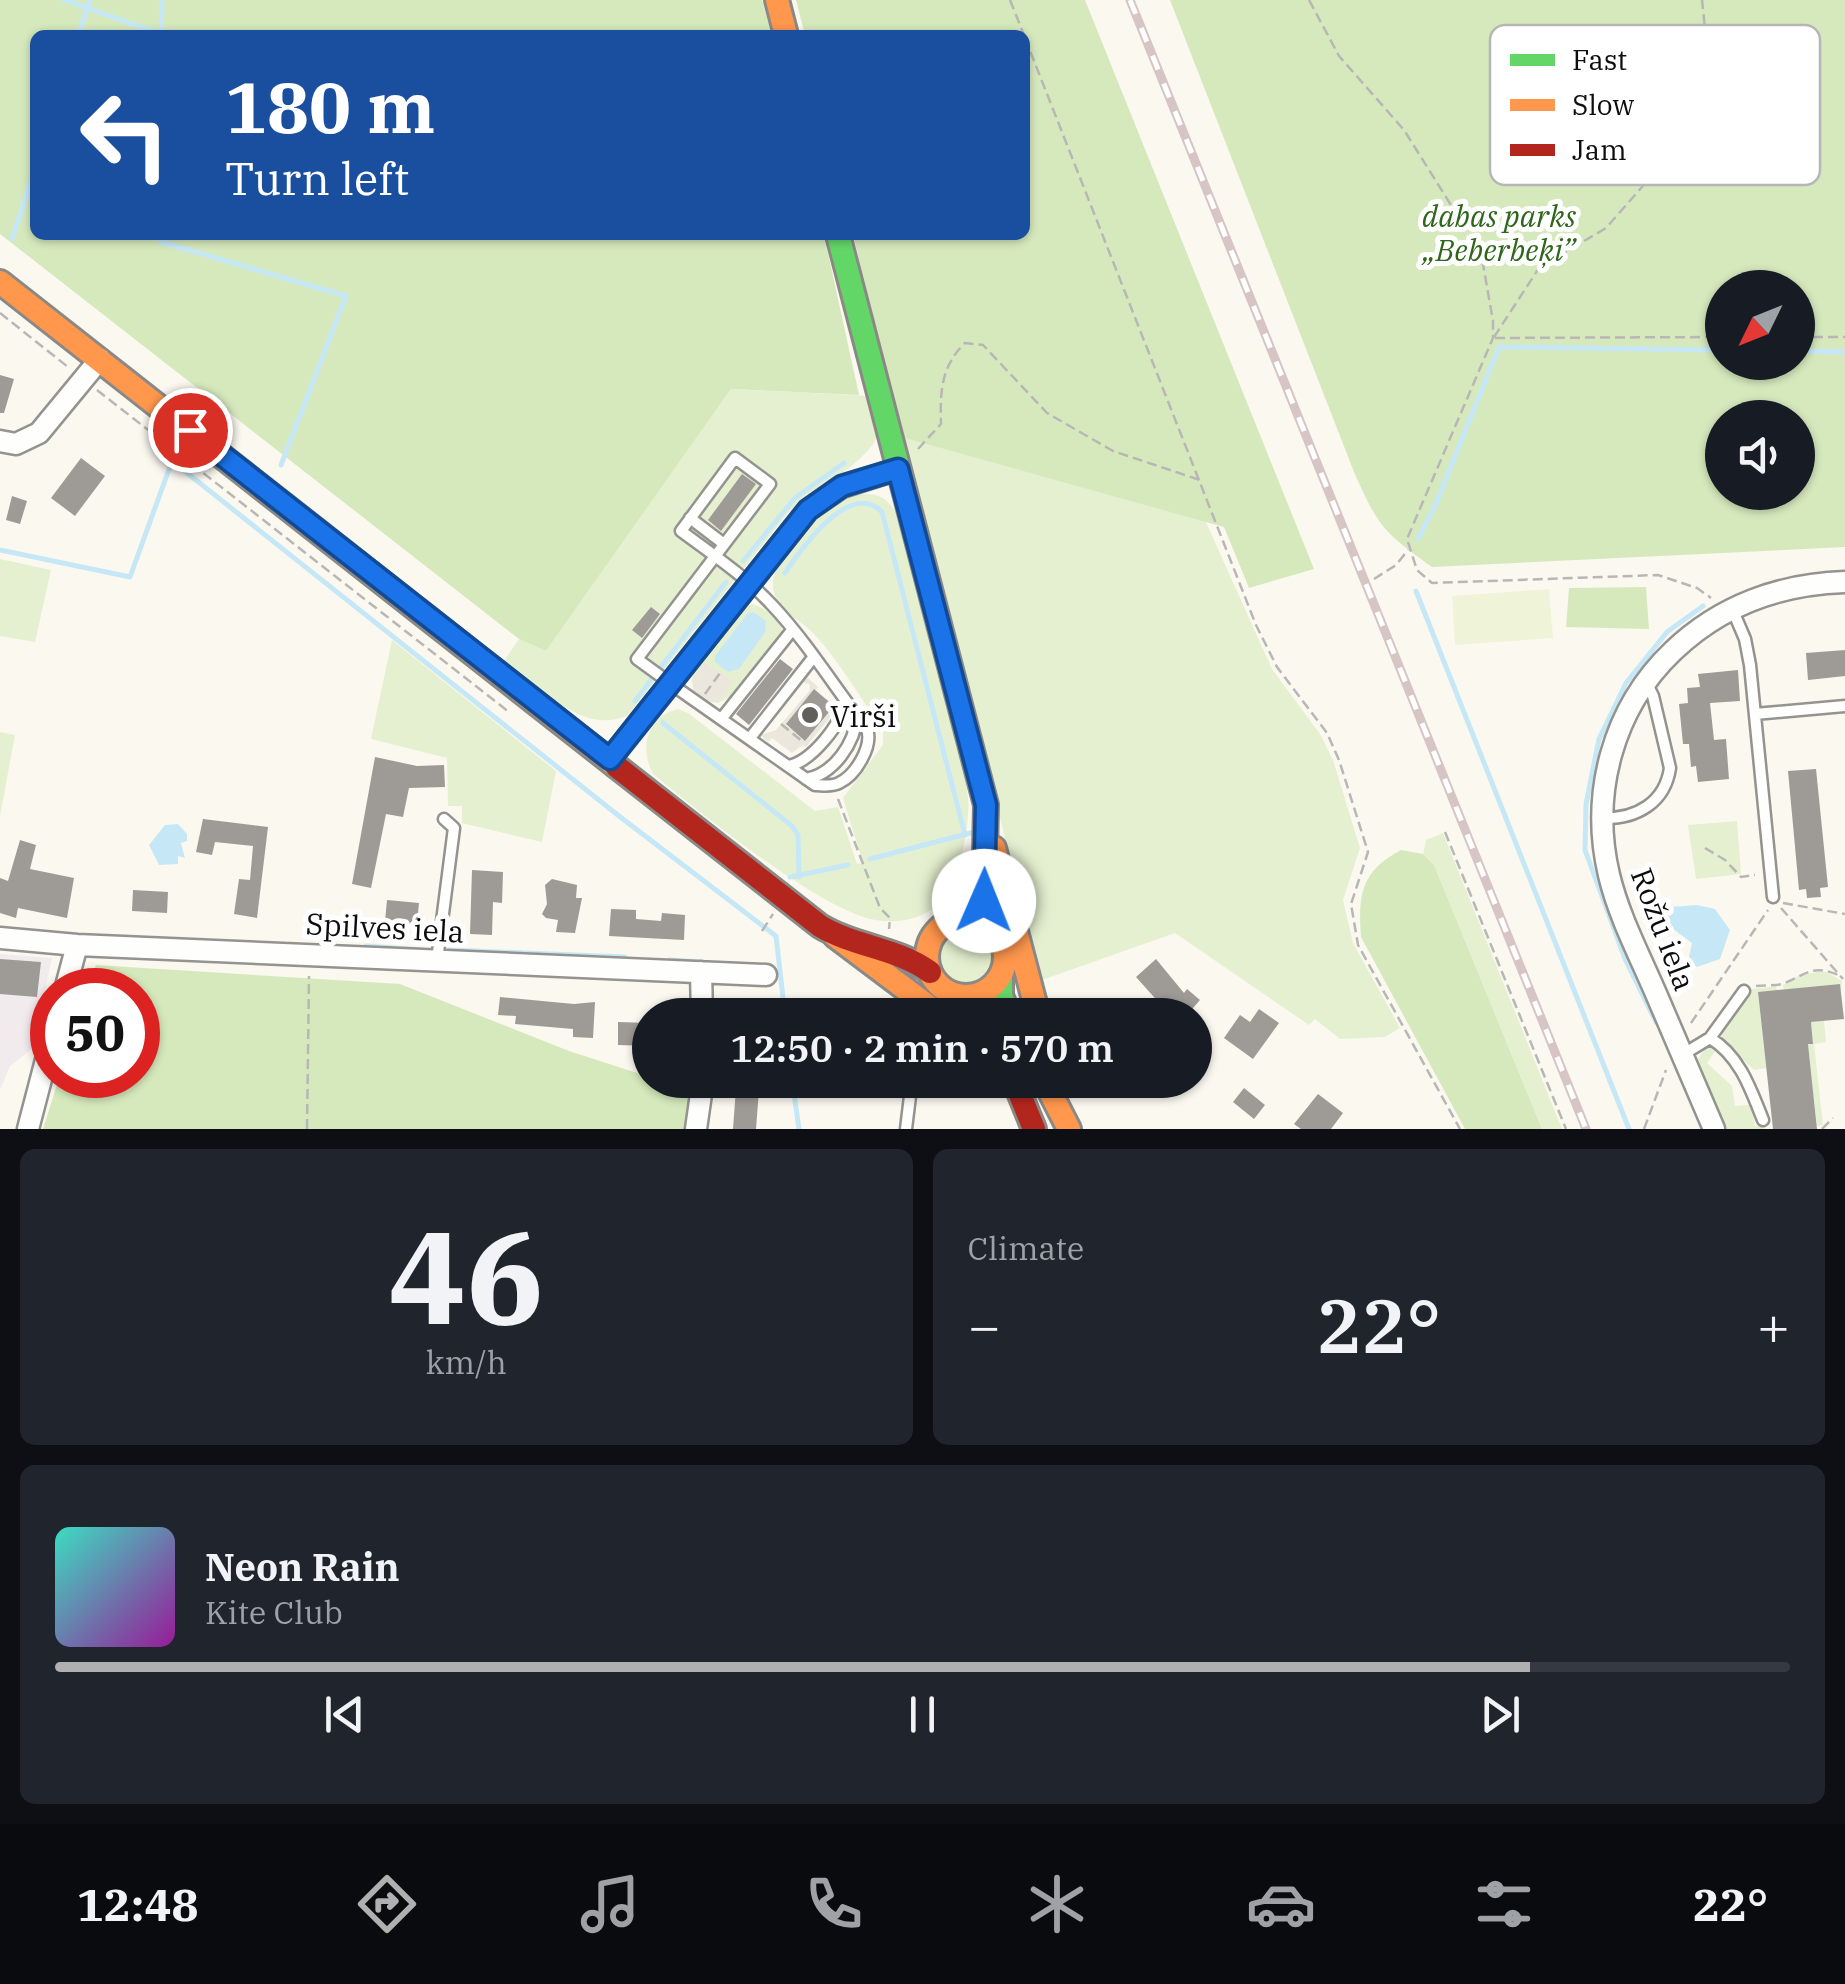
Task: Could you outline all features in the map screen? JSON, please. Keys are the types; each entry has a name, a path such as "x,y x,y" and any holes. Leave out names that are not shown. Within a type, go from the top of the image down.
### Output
{"main road":[{"path":"777,0 785,30"},
{"path":"839,240 986,805 984,901 991,928 1003,945 1004,965 987,990 958,995"},
{"path":"0,282 912,998"},
{"path":"930,972 927,954 966,899 973,860 986,823"},
{"path":"986,823 1034,998"},
{"path":"805,912 910,936 972,919 991,928"},
{"path":"835,936 908,955 942,987 965,998"},
{"path":"1000,974 1002,998"},
{"path":"1017,1098 1031,1120"},
{"path":"1055,1098 1070,1124"},
{"path":"1061,1098 1070,1124"}],"street":[{"path":"0,441 16,444 40,433 100,360"},
{"path":"610,759 789,533 825,496 842,486 898,469"},
{"name":"Rožu iela","path":"1714,1129 1616,897 1604,848 1606,772 1624,718 1646,682 1683,642 1722,615 1774,592 1845,582"},
{"name":"Spilves iela","path":"0,938 766,975"},
{"path":"71,968 77,944"},
{"path":"701,972 702,998"},
{"path":"28,1129 36,1098"},
{"path":"696,1129 700,1098"}],"lane":[{"path":"750,584 715,556 681,531 735,458 770,484 724,544 715,556 637,660 814,785 834,786 843,782 868,749 871,740 867,729 793,629 750,584"},
{"path":"690,518 724,544"},
{"path":"1733,611 1745,639 1773,897"},
{"path":"722,718 793,629"},
{"path":"750,738 812,658"},
{"path":"1602,818 1638,813 1656,798 1668,778 1670,768 1654,696 1646,682"},
{"path":"788,766 799,764 812,751 842,715 846,702"},
{"path":"1755,714 1845,706"},
{"path":"806,778 817,776 835,762 852,738 857,716"},
{"path":"437,960 454,828 444,819"},
{"path":"1680,1050 1710,1038 1744,991"},
{"path":"1710,1038 1744,1074 1763,1120"},
{"path":"906,1129 910,1098"}],"path":[{"path":"1010,0 1022,30"},
{"path":"1309,0 1339,56 1404,130 1480,253 1493,338"},
{"path":"1702,0 1705,25"},
{"path":"1030,51 1263,639 1298,699 1327,733 1339,760 1368,852 1351,904 1358,945 1460,1129"},
{"path":"1644,185 1606,228 1539,268 1493,338 1407,539 1409,549 1417,570 1432,583 1658,575 1696,588 1733,611"},
{"path":"1815,337 1845,336"},
{"path":"1493,338 1705,337"},
{"path":"898,469 940,424 940,390 950,358 965,343 983,345 1047,413 1113,450 1201,480"},
{"path":"1374,579 1396,565 1409,549"},
{"path":"698,703 720,672"},
{"path":"781,724 812,751"},
{"path":"834,786 880,908 890,918 889,934"},
{"path":"1446,832 1566,1129"},
{"path":"1705,848 1725,860 1741,877 1771,874"},
{"path":"1644,1129 1680,1050 1773,897"},
{"path":"1844,982 1777,902 1845,914"},
{"path":"762,931 767,923"},
{"path":"307,1129 311,1020 308,954"},
{"path":"1744,991 1780,984 1800,973 1818,970 1836,973 1844,982"},
{"path":"1780,984 1780,990"},
{"path":"1822,1129 1833,1118"}],"shaded area":[{"path":"705,663 733,681 718,703 706,701 693,690 692,680"},
{"path":"807,677 818,687 786,725 806,740 834,706 836,710 806,747 802,745 792,753 761,735 776,730 810,690 809,684 802,682"},
{"path":"0,954 52,958 50,968 30,968 30,1050 10,1066 0,1090"}],"green space":[{"path":"0,0 762,0 771,30 30,30 30,240 825,240 859,395 731,389 546,651 519,639 0,234"},
{"path":"796,0 1085,0 1314,569 1249,588 1224,527 901,437 854,240 1030,240 1030,30 804,30"},
{"name":"dabas parks „Beberbeķi”","path":"1170,0 1845,0 1845,547 1432,567 1384,527 1354,472"},
{"path":"731,389 871,396 877,435 864,455 788,513 628,715 611,720 578,714 504,661 519,639 546,651"},
{"path":"901,437 1205,520 1272,669 1320,734 1333,760 1360,848 1343,900 1353,943 1400,1028 1385,1037 1340,1039 1315,1019 1309,1025 1175,933 1042,980"},
{"path":"865,494 885,499 898,516 947,690 968,797 956,879 941,902 905,920 875,920 852,912 793,879 653,774 647,754 649,734 659,719 678,709 688,713 815,811 838,807 857,864 863,863 843,798 883,745 883,729 833,656 783,608 775,595 773,580 782,559 816,520 838,502"},
{"path":"0,559 51,570 35,642 0,636"},
{"path":"1646,587 1649,629 1566,627 1569,588"},
{"path":"1549,589 1553,638 1455,645 1452,596"},
{"path":"752,604 775,618 782,632 733,695 718,703 732,681 692,680 693,672 736,616"},
{"path":"392,640 556,771 542,842 462,823 462,806 448,806 447,758 371,739"},
{"path":"0,732 15,735 0,816"},
{"path":"1737,821 1741,874 1696,879 1688,825"},
{"path":"1443,833 1562,1129 1542,1129 1434,865 1423,854 1426,840"},
{"path":"1401,850 1423,854 1434,865 1542,1129 1465,1129 1361,937 1360,909 1365,886 1377,867"},
{"path":"966,924 989,933 998,956 989,979 966,988 943,979 934,956 943,933"},
{"path":"96,965 144,968 95,968"},
{"path":"160,969 400,984 569,1051 632,1071 632,1098 692,1098 687,1129 43,1129 53,1098 160,1098"},
{"path":"1827,972 1842,981 1841,994 1839,984 1784,990 1783,985 1800,975"},
{"path":"1776,986 1777,990 1758,993 1766,1068 1754,1070 1723,1041 1722,1034 1752,989"},
{"path":"1824,1021 1826,1042 1814,1044 1823,1125 1817,1126 1808,1044 1813,1043 1811,1022"},
{"path":"1706,1047 1717,1049 1707,1063 1732,1086 1735,1106 1751,1105 1755,1126 1763,1124 1764,1129 1724,1129 1696,1062"}],"water":[{"path":"753,612 766,621 765,632 739,669 728,672 715,662 715,656 747,614"},
{"path":"178,824 187,834 187,841 181,843 185,858 178,856 178,864 159,865 149,845 165,825"},
{"path":"1697,905 1715,909 1730,930 1720,959 1697,967 1688,961 1692,943 1659,914 1670,907"}],"building":[{"path":"0,375 14,379 4,413 0,413"},
{"path":"81,458 105,476 75,516 51,498"},
{"path":"742,474 756,484 721,531 708,520"},
{"path":"12,496 27,501 20,524 6,520"},
{"path":"651,607 660,614 642,638 632,630"},
{"path":"1845,650 1845,676 1808,680 1806,653"},
{"path":"780,659 793,669 749,725 736,714"},
{"path":"1738,670 1740,701 1710,703 1714,740 1726,739 1729,779 1698,782 1696,766 1691,767 1689,744 1683,744 1679,704 1688,703 1687,688 1700,687 1698,674"},
{"name":"Virši","path":"814,689 834,706 805,741 786,724"},
{"path":"375,757 417,766 444,765 445,787 409,788 403,817 386,814 371,888 352,884"},
{"path":"1816,769 1828,887 1820,888 1821,897 1807,898 1806,889 1799,890 1788,771"},
{"path":"203,819 268,827 257,918 234,914 239,879 250,880 253,846 215,842 212,855 196,852"},
{"path":"20,840 36,845 30,869 74,878 67,918 18,908 16,918 0,913 0,878 8,881"},
{"path":"472,870 503,872 502,903 493,902 492,935 470,934"},
{"path":"552,879 577,885 576,898 582,898 575,933 556,932 558,920 542,914 547,904 545,885"},
{"path":"133,890 168,892 167,913 132,911"},
{"path":"387,900 419,903 417,924 385,921"},
{"path":"611,909 636,910 636,919 661,921 662,913 685,915 684,940 609,936"},
{"path":"0,959 41,962 40,968 30,968 30,996 0,994"},
{"path":"1156,959 1184,993 1187,989 1198,998 1155,998 1136,977"},
{"path":"1840,984 1844,1019 1811,1022 1813,1044 1808,1044 1817,1129 1773,1129 1758,992"},
{"path":"500,997 574,1004 595,1002 593,1038 573,1037 573,1029 515,1024 516,1016 498,1015"},
{"path":"1259,1009 1279,1023 1253,1059 1224,1038 1240,1015 1250,1022"},
{"path":"618,1022 632,1022 632,1045 618,1045"},
{"path":"1244,1088 1265,1105 1254,1119 1233,1102"},
{"path":"1318,1094 1343,1113 1331,1129 1301,1129 1294,1124"},
{"path":"735,1098 758,1098 756,1129 733,1129"}],"waterway":[{"path":"64,0 150,30"},
{"path":"80,30 90,0"},
{"path":"161,30 162,0"},
{"path":"12,239 30,184"},
{"path":"161,240 346,296 281,465"},
{"path":"1418,539 1499,347 1705,350"},
{"path":"1815,351 1845,352"},
{"path":"0,550 130,577 172,461 776,936 783,998"},
{"path":"743,561 795,498 844,463"},
{"path":"785,573 814,534 841,510 869,504 882,512 965,835"},
{"path":"635,701 726,582"},
{"path":"1416,591 1629,1129"},
{"path":"1656,1022 1625,959 1585,850 1586,804 1599,739 1626,683 1667,632 1703,606"},
{"path":"663,723 792,826 798,835 799,877"},
{"path":"870,859 974,832"},
{"path":"790,877 848,865"},
{"path":"366,946 422,950"},
{"path":"450,950 625,957"},
{"path":"670,960 700,962"},
{"path":"795,1098 799,1129"}],"railway":[{"path":"1130,0 1586,1129"}],"traffic: fast":[{"path":"839,240 986,805 984,901 991,928"},
{"path":"1001,975 1002,998"}],"traffic: slow":[{"path":"777,0 785,30"},
{"path":"0,282 616,766"},
{"path":"994,848 1034,998"},
{"path":"966,918 981,921 993,930 1002,942 1005,957 1002,972 993,984 981,993 966,996 951,993 939,984 930,972 927,957 930,942 939,930 951,921 966,918"},
{"path":"835,936 917,998"},
{"path":"958,995 962,998"},
{"path":"1053,1098 1069,1129"}],"traffic: jam":[{"path":"616,766 820,926 930,972"},
{"path":"1021,1098 1034,1129"}],"place":[{"name":"Virši","path":"810,715"}],"route":[{"path":"190,430 610,759 808,510 842,486 898,469 986,805 984,901"}]}
